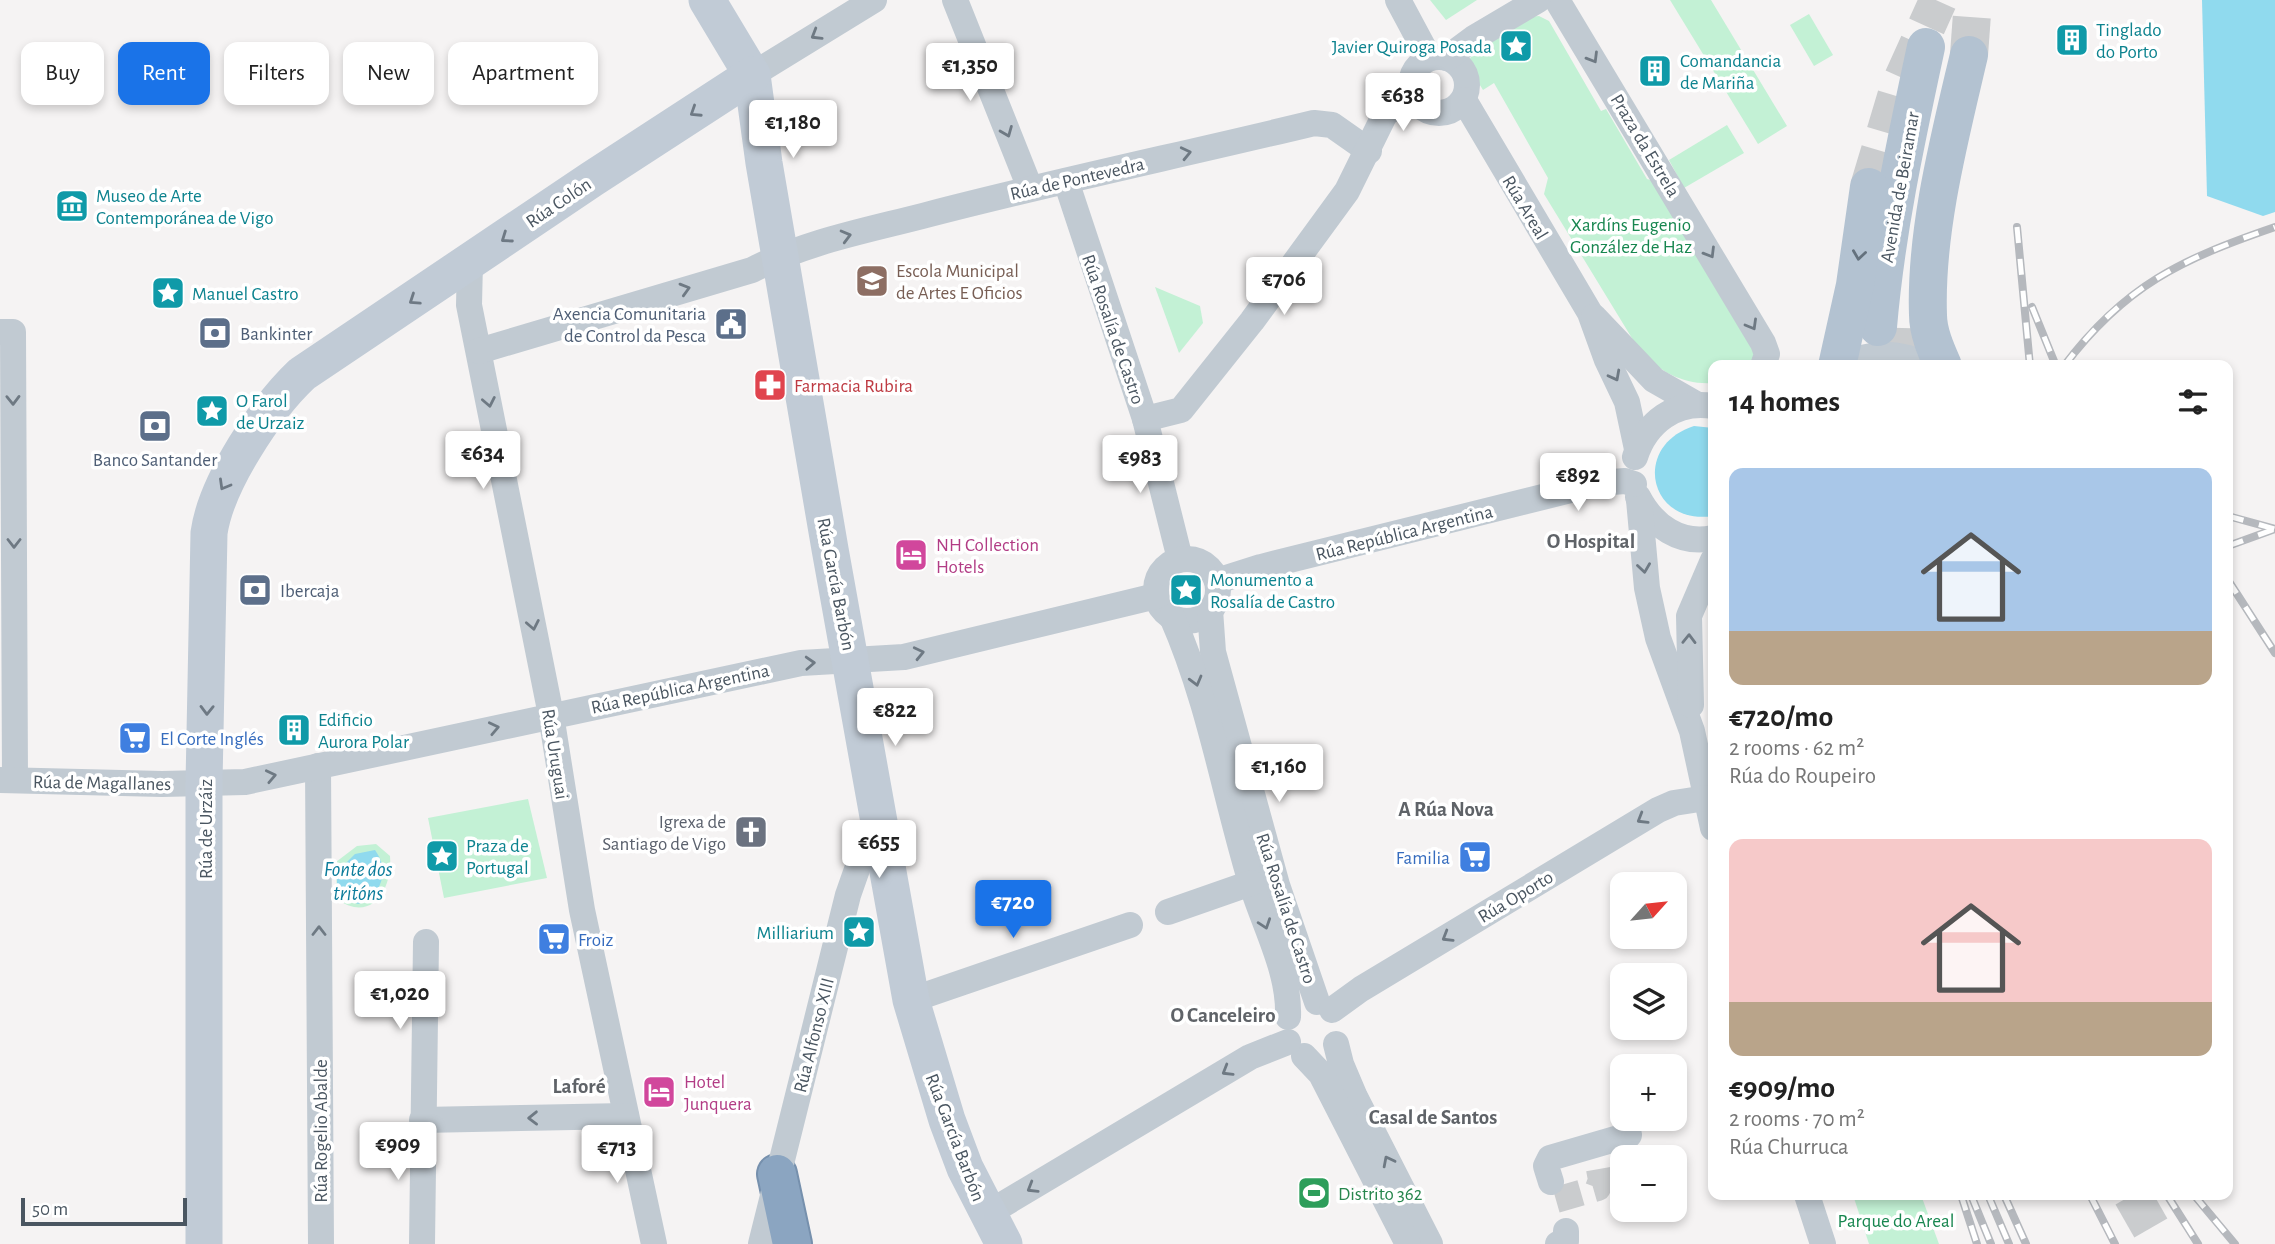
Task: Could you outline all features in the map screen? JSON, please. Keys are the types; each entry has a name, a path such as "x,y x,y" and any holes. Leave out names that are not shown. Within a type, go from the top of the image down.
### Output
{"highway":[{"path":"778,1174 792,1244"}],"main road":[{"path":"707,0 752,75"},
{"name":"Avenida de Beiramar","path":"1890,326 1882,278 1900,168 1948,50 1927,316 1940,360"},
{"name":"Rúa García Barbón","path":"752,75 780,254 911,1000 947,1120 995,1229"},
{"name":"Rúa Colón","path":"259,426 282,393 302,374 752,75"},
{"path":"1840,360 1855,285 1869,187"},
{"name":"Rúa de Urzáiz","path":"204,1244 204,783 211,516 216,500 259,426"}],"street":[{"name":"Rúa Colón","path":"752,75 874,0"},
{"path":"955,0 1030,188"},
{"path":"1398,0 1438,58 1455,62 1466,75 1467,92 1464,100 1450,112 1431,113 1423,109 1412,94 1412,77 1422,63 1438,58 1538,0"},
{"name":"Praza da Estrela","path":"1557,0 1763,343 1767,354 1765,360"},
{"path":"1145,419 1181,410 1347,191 1385,114 1412,94"},
{"name":"Rúa Areal","path":"1464,100 1590,313 1606,360 1627,402 1637,449"},
{"name":"Rúa de Pontevedra","path":"479,351 752,270 780,254 1030,188 1314,123 1332,125 1369,151"},
{"name":"Rúa Rosalía de Castro","path":"1066,181 1145,419 1180,559"},
{"name":"Rúa Uruguai","path":"470,262 469,305 551,715 582,910 654,1244"},
{"name":"Rúa Areal","path":"1590,313 1654,380 1706,403"},
{"path":"6,332 7,780"},
{"path":"1852,360 1885,353 1916,360"},
{"path":"1706,403 1675,409 1648,429 1637,449 1632,473 1646,576 1658,638 1692,732 1708,807"},
{"name":"Rúa República Argentina","path":"1217,581 1261,567 1600,483 1625,481 1636,492"},
{"path":"1636,492 1653,520 1669,532 1688,539 1708,538"},
{"path":"1180,559 1201,562 1217,581 1217,596 1210,610 1192,620 1172,617 1165,612 1156,596 1159,575 1165,567 1180,559"},
{"path":"1692,732 1689,616 1708,572"},
{"name":"Rúa República Argentina","path":"204,783 245,782 801,663 904,657 1156,596"},
{"name":"Rúa Rosalía de Castro","path":"1210,610 1213,652 1276,886 1324,1006"},
{"name":"Rúa Rosalía de Castro","path":"1172,617 1190,657 1251,883 1289,993 1294,1038"},
{"name":"Rúa Rogelio Abalde","path":"318,766 321,1244"},
{"name":"Rúa de Magallanes","path":"7,780 204,783"},
{"name":"Rúa Oporto","path":"1324,1006 1361,989 1658,810 1674,803 1706,798"},
{"name":"Rúa Alfonso XIII","path":"761,1244 848,895 861,858 882,844"},
{"path":"1168,912 1251,883"},
{"path":"848,895 873,893 895,908"},
{"path":"911,1000 1130,925"},
{"path":"422,1244 426,942"},
{"path":"995,1229 1250,1057 1294,1038 1326,1054 1336,1044 1340,1030 1324,1006 1300,1005 1294,1038 1321,1074 1408,1244"},
{"path":"1336,1044 1355,1097 1430,1244"},
{"path":"422,1120 626,1116"},
{"path":"1551,1182 1546,1162 1595,1157 1629,1135"},
{"path":"1809,1200 1823,1244"}],"green space":[{"path":"1430,0 1477,0 1446,20"},
{"path":"1670,0 1711,0 1787,126 1758,144"},
{"path":"1809,14 1833,55 1814,66 1790,25"},
{"name":"Xardíns Eugenio González de Haz","path":"1539,16 1549,21 1601,111 1606,109 1647,179 1661,183 1757,346 1754,360 1708,360 1708,383 1702,383 1674,376 1641,353 1544,194 1548,178 1494,83 1483,90 1470,69 1469,60 1474,52 1530,17"},
{"path":"1727,125 1744,153 1684,188 1669,160"},
{"path":"1155,287 1200,306 1203,323 1179,353"},
{"path":"528,799 547,878 444,898 428,818"},
{"name":"Fonte dos tritóns","path":"376,844 390,856 384,891 370,905 349,906 337,899 336,862 357,846"},
{"name":"Parque do Areal","path":"1855,1200 1923,1200 1939,1244 1869,1244"}],"water":[{"path":"2202,0 2275,0 2275,212 2263,216 2207,196"},
{"path":"1694,426 1708,427 1708,516 1691,516 1674,509 1662,497 1656,482 1655,466 1661,450 1674,436"},
{"name":"Fonte dos tritóns","path":"375,850 382,863 383,874 373,899 358,904 337,894 337,872 355,854"}],"tunnel":[{"path":"1969,55 1973,0"},
{"path":"1869,187 1899,87 1938,1"},
{"path":"1901,360 1902,325"},
{"path":"1556,1200 1598,1188 1601,1180 1599,1169"},
{"path":"2135,1200 2160,1244"}],"railway":[{"path":"2017,227 2029,360"},
{"path":"2069,360 2110,315 2157,278 2211,251 2275,227"},
{"path":"2032,307 2054,360"},
{"path":"2233,517 2275,529"},
{"path":"2233,544 2275,529"},
{"path":"2233,588 2275,653"},
{"path":"1963,1200 1977,1244"},
{"path":"1973,1200 1991,1244"},
{"path":"1990,1200 2009,1244"},
{"path":"2006,1200 2026,1244"},
{"path":"2093,1200 2115,1244"},
{"path":"2170,1200 2198,1244"},
{"path":"2198,1200 2235,1244"}],"place":[{"name":"Tinglado do Porto","path":"2072,40"},
{"name":"Javier Quiroga Posada","path":"1516,46"},
{"name":"Comandancia de Mariña","path":"1655,71"},
{"name":"Museo de Arte Contemporánea de Vigo","path":"72,206"},
{"name":"Escola Municipal de Artes E Oficios","path":"872,281"},
{"name":"Manuel Castro","path":"168,293"},
{"name":"Axencia Comunitaria de Control da Pesca","path":"731,324"},
{"name":"Bankinter","path":"215,333"},
{"name":"Farmacia Rubira","path":"770,385"},
{"name":"O Farol de Urzaiz","path":"212,411"},
{"name":"Banco Santander","path":"155,426"},
{"name":"NH Collection Hotels","path":"911,555"},
{"name":"Ibercaja","path":"255,590"},
{"name":"Monumento a Rosalía de Castro","path":"1186,590"},
{"name":"Edificio Aurora Polar","path":"294,730"},
{"name":"El Corte Inglés","path":"135,738"},
{"name":"Igrexa de Santiago de Vigo","path":"751,832"},
{"name":"Praza de Portugal","path":"442,856"},
{"name":"Familia","path":"1475,857"},
{"name":"Milliarium","path":"859,932"},
{"name":"Froiz","path":"554,939"},
{"name":"Hotel Junquera","path":"659,1092"},
{"name":"Distrito 362","path":"1314,1193"}],"district":[{"name":"O Hospital","path":"1591,541"},
{"name":"A Rúa Nova","path":"1446,809"},
{"name":"O Canceleiro","path":"1223,1015"},
{"name":"Laforé","path":"579,1086"},
{"name":"Casal de Santos","path":"1433,1117"}]}
